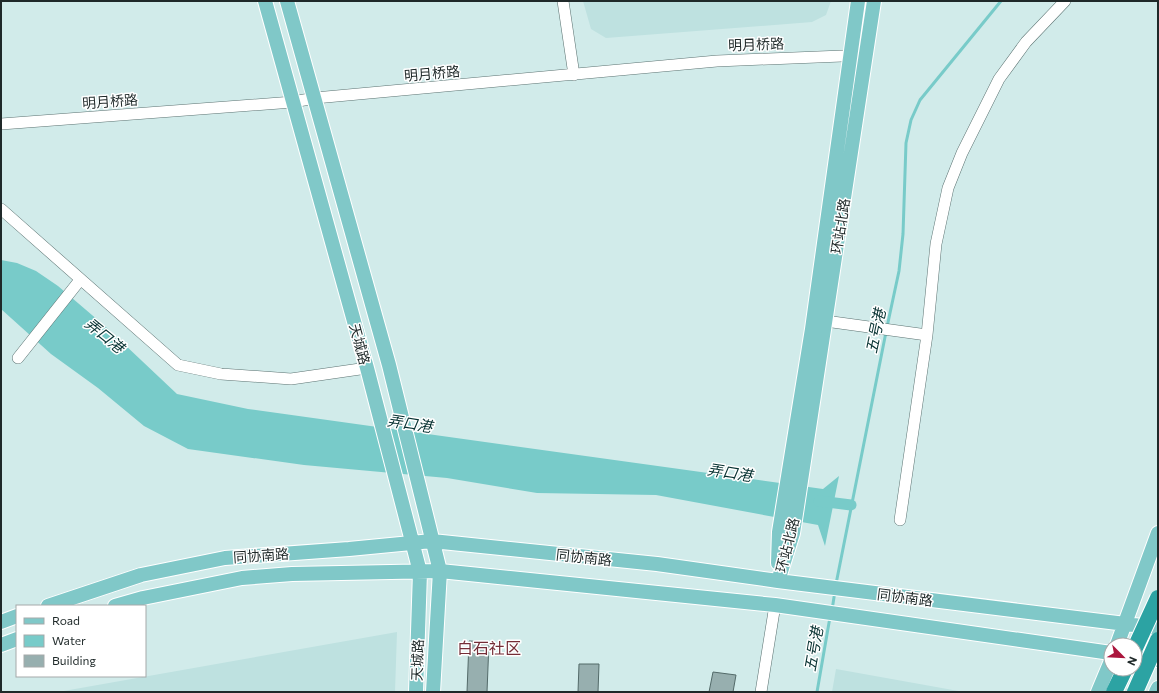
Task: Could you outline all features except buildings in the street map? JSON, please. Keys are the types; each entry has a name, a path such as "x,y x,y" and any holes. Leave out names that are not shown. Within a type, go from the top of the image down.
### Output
{"highway":[{"path":"1140,637 1158,598"},
{"path":"1135,692 1158,640"},
{"path":"1114,692 1121,677"}],"main road":[{"name":"天城路","path":"265,1 367,368 420,572 416,692"},
{"name":"天城路","path":"287,1 402,415 440,571 436,615 433,692"},
{"name":"环站北路","path":"825,321 850,56 858,1"},
{"name":"环站北路","path":"778,581 796,469 825,321 874,1"},
{"path":"1120,637 1158,533"},
{"name":"同协南路","path":"51,605 141,575 225,558 432,541 657,564 854,591 1158,628"},
{"path":"1124,623 1158,557"},
{"name":"同协南路","path":"118,605 150,596 242,578 292,574 440,571 775,605 1103,652"},
{"path":"1,622 16,616"},
{"path":"1,645 16,639"},
{"path":"1143,657 1158,660"},
{"path":"1098,692 1104,677"},
{"path":"1156,692 1158,688"}],"street":[{"path":"563,1 574,75"},
{"path":"900,520 927,335 936,244 948,188 959,160 999,79 1026,42 1065,1"},
{"name":"明月桥路","path":"1,124 293,102 315,98 717,61 866,55"},
{"path":"1,209 178,365 221,374 290,379 367,368"},
{"path":"18,358 72,292 80,280"},
{"path":"825,321 927,335"},
{"path":"761,692 775,605"}],"shaded area":[{"path":"583,1 831,1 826,15 812,22 606,38 591,29"},
{"path":"397,632 395,692 58,692"},
{"path":"836,669 964,692 832,692"}],"water":[{"path":"1,260 17,263 36,271 58,286 106,327 177,394 248,409 823,489 839,476 825,546 818,525 656,495 537,493 447,478 304,465 188,449 144,426 98,388 51,354 1,309"}],"waterway":[{"name":"五号港","path":"887,327 899,271 903,234 906,143 911,120 920,100 1001,1"},
{"name":"五号港","path":"836,584 886,332"},
{"name":"弄口港","path":"819,501 851,505"},
{"name":"五号港","path":"832,610 835,591"},
{"name":"五号港","path":"817,692 830,617"}],"district":[{"name":"白石社区","path":"489,647"}]}
